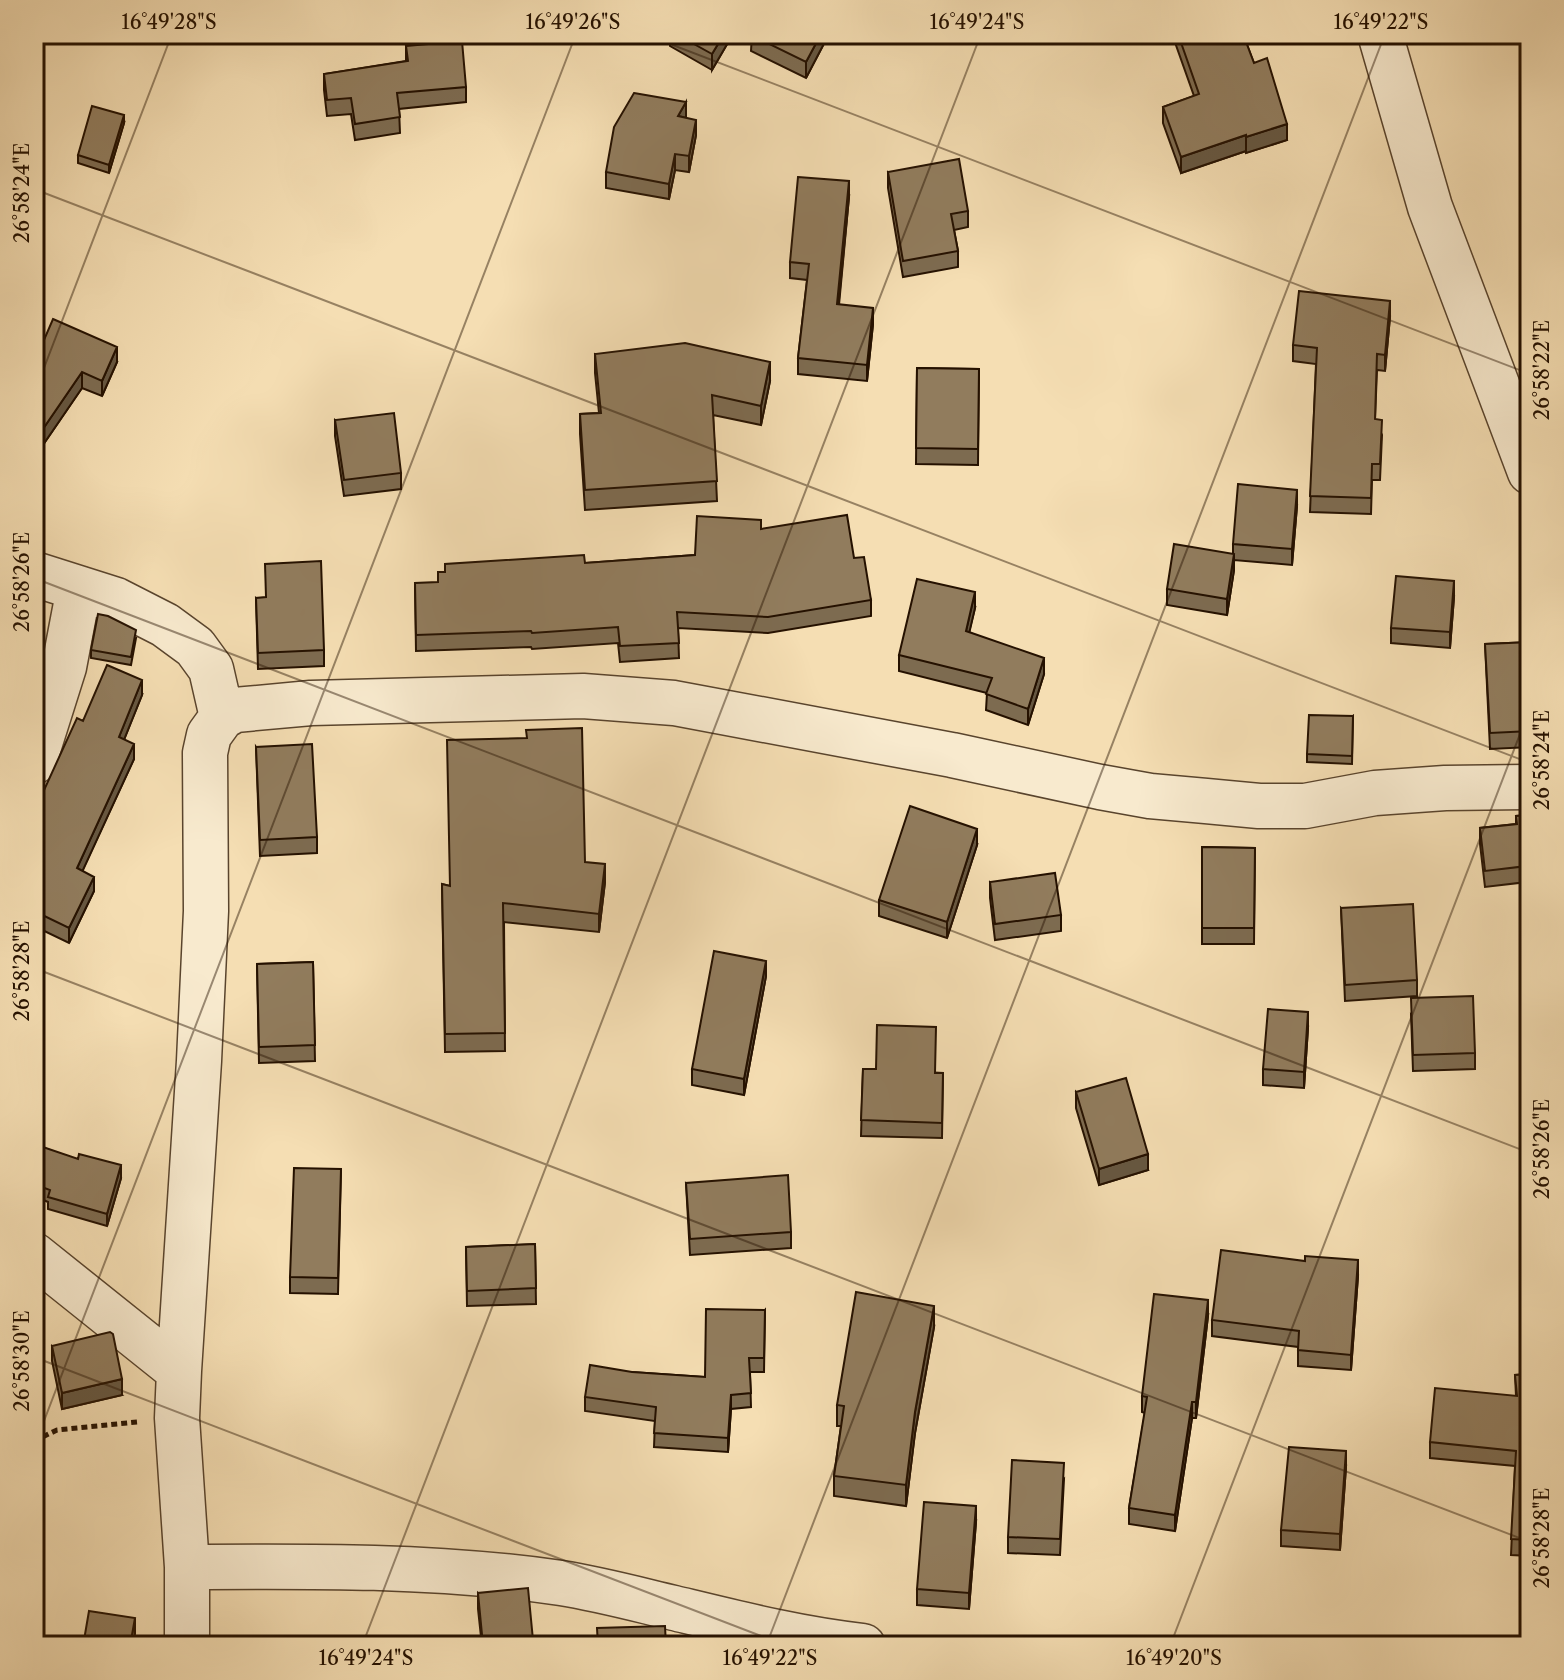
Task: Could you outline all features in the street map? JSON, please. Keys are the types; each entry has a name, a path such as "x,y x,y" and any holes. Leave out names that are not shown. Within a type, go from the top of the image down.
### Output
{"street":[{"path":"1380,34 1430,207 1530,472"},
{"path":"34,574 116,600 165,625 195,647 211,669 222,717"},
{"path":"34,762 64,667 79,588"},
{"path":"187,1646 187,1567 177,1418 206,911 205,753 209,735 222,717 235,710 311,703 583,696 674,703 1150,796 1259,806 1305,806 1375,793 1530,787"},
{"path":"34,1255 179,1371"},
{"path":"187,1567 446,1570 518,1578 594,1588 790,1635 863,1646"}],"path":[{"path":"34,1441 57,1430 177,1418"}],"building":[{"path":"676,34 724,34 712,54"},
{"path":"752,34 821,34 806,62"},
{"path":"1178,34 1243,34 1254,63 1267,58 1287,124 1181,157 1163,107 1199,94"},
{"path":"462,41 466,87 397,93 400,117 355,124 351,98 327,100 324,74 408,61 406,46"},
{"path":"634,93 686,102 678,116 696,120 689,156 675,154 669,184 606,172 614,127"},
{"path":"92,106 124,115 109,165 78,155"},
{"path":"959,159 968,211 951,214 958,251 903,261 888,172"},
{"path":"798,177 849,181 837,304 873,308 867,365 798,358 809,264 790,262"},
{"path":"1299,291 1390,301 1385,355 1377,354 1375,419 1382,420 1380,464 1372,464 1371,498 1310,496 1317,348 1293,345"},
{"path":"53,319 117,347 102,381 82,372 34,442 34,363"},
{"path":"685,343 770,362 761,406 712,395 717,481 585,490 580,414 601,413 595,354"},
{"path":"917,368 979,369 978,449 916,448"},
{"path":"394,413 401,473 344,480 335,420"},
{"path":"1238,484 1297,490 1292,549 1233,544"},
{"path":"847,515 854,558 864,557 871,600 768,617 677,612 679,643 620,646 618,627 532,633 416,635 415,583 438,582 438,572 445,572 445,564 584,555 585,563 695,555 697,516 761,520 761,529"},
{"path":"1174,544 1234,554 1227,599 1167,589"},
{"path":"321,561 324,650 258,653 256,598 266,597 265,564"},
{"path":"1396,576 1454,581 1450,632 1391,628"},
{"path":"917,579 975,592 966,631 1044,658 1028,709 986,694 992,678 899,655"},
{"path":"98,614 136,630 131,657 91,650"},
{"path":"1530,642 1530,731 1490,733 1485,644"},
{"path":"107,665 142,680 119,737 134,744 77,868 94,877 69,928 34,911 34,812 77,718 83,721"},
{"path":"1309,715 1353,716 1352,756 1307,754"},
{"path":"582,728 585,862 605,864 599,914 503,903 505,1033 445,1034 442,884 450,886 447,740 527,738 526,730"},
{"path":"312,744 317,837 260,840 256,747"},
{"path":"910,806 977,829 947,922 879,900"},
{"path":"1530,815 1530,874 1527,874 1527,866 1485,871 1480,828 1517,824 1516,816"},
{"path":"1202,847 1255,848 1254,928 1202,928"},
{"path":"1055,873 1061,915 995,924 990,882"},
{"path":"1413,904 1417,980 1345,985 1341,908"},
{"path":"714,951 766,961 744,1079 692,1069"},
{"path":"313,962 315,1045 259,1047 257,964"},
{"path":"34,977 40,980 34,994"},
{"path":"1473,996 1475,1053 1413,1055 1411,998"},
{"path":"1268,1009 1308,1012 1304,1072 1263,1069"},
{"path":"877,1025 936,1027 935,1073 943,1073 942,1123 861,1120 863,1069 876,1069"},
{"path":"1126,1078 1148,1154 1099,1169 1076,1092"},
{"path":"34,1144 78,1159 79,1154 121,1165 107,1214 48,1197 50,1190 34,1184"},
{"path":"294,1168 341,1169 338,1278 290,1277"},
{"path":"788,1175 791,1232 690,1239 686,1183"},
{"path":"535,1244 536,1288 467,1291 466,1247"},
{"path":"1221,1250 1305,1261 1305,1256 1358,1260 1351,1355 1298,1350 1299,1331 1212,1320"},
{"path":"856,1292 934,1306 906,1485 834,1476 844,1406 837,1405"},
{"path":"1154,1294 1208,1300 1196,1402 1192,1402 1175,1515 1129,1508 1147,1397 1142,1396"},
{"path":"706,1309 765,1310 764,1358 749,1358 751,1393 731,1395 728,1438 654,1433 656,1407 585,1397 590,1365 632,1372 705,1377"},
{"path":"110,1332 113,1334 122,1379 62,1393 52,1346"},
{"path":"1530,1374 1530,1540 1511,1539 1516,1451 1430,1442 1435,1388 1517,1396 1515,1375"},
{"path":"1289,1447 1346,1451 1340,1534 1281,1530"},
{"path":"1012,1460 1064,1463 1060,1539 1008,1537"},
{"path":"924,1502 976,1506 969,1593 917,1589"},
{"path":"528,1588 533,1640 483,1645 478,1593"},
{"path":"89,1611 135,1618 130,1646 83,1646"},
{"path":"665,1626 666,1646 598,1646 597,1628"}]}
